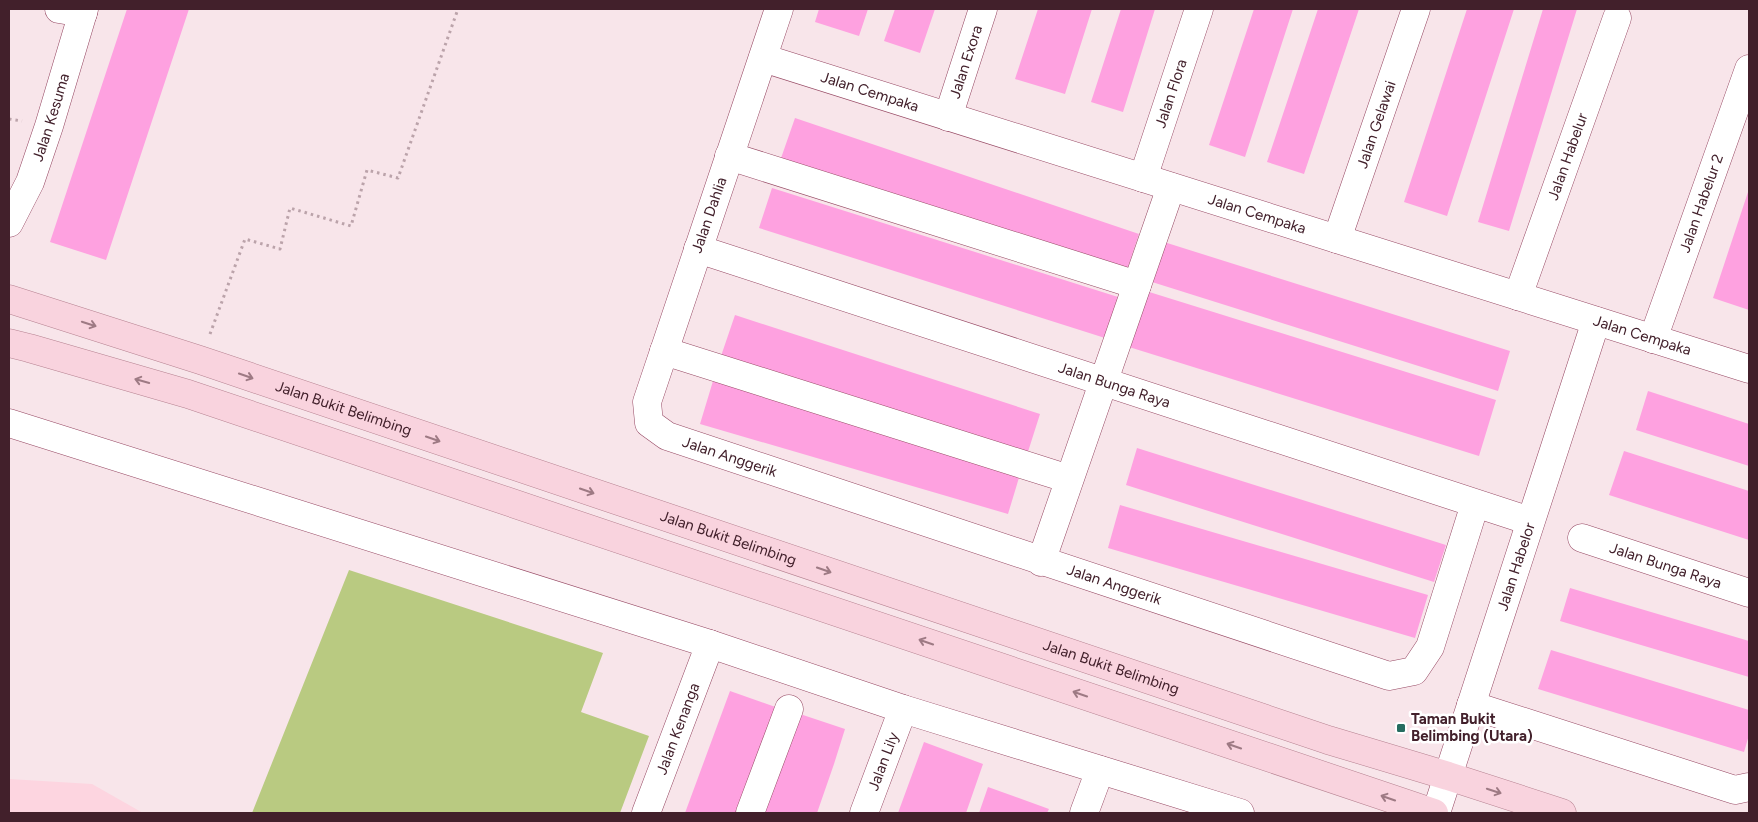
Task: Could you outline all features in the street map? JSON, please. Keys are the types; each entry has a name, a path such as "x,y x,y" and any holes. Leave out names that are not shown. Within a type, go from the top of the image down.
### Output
{"main road":[{"name":"Jalan Bukit Belimbing","path":"9,300 200,360 1328,740 1562,813"},
{"path":"9,343 188,394 1435,813"}],"street":[{"name":"Jalan Dahlia","path":"649,422 647,402 779,9"},
{"name":"Jalan Exora","path":"948,117 983,9"},
{"name":"Jalan Flora","path":"1143,178 1200,9"},
{"name":"Jalan Gelawai","path":"1337,239 1416,9"},
{"name":"Jalan Kesuma","path":"9,222 30,182 49,126 75,10"},
{"name":"Jalan Habelur","path":"1518,296 1617,18"},
{"name":"Jalan Cempaka","path":"763,58 1749,369"},
{"name":"Jalan Habelur 2","path":"1653,339 1749,69"},
{"path":"729,156 1136,285"},
{"path":"1041,562 1171,187"},
{"name":"Jalan Bunga Raya","path":"698,249 1530,521"},
{"name":"Jalan Habelor","path":"1435,813 1596,321"},
{"path":"664,351 1069,479"},
{"name":"Jalan Anggerik","path":"649,422 667,436 1041,562 1389,676 1414,671 1430,647 1475,504"},
{"path":"9,423 710,644 903,709 1240,813"},
{"name":"Jalan Bunga Raya","path":"1582,538 1749,592"},
{"name":"Jalan Kenanga","path":"646,813 710,644"},
{"path":"1471,705 1735,790 1749,787"},
{"path":"750,813 789,709"},
{"name":"Jalan Lily","path":"864,813 903,709"},
{"path":"1084,813 1100,770"}],"path":[{"path":"200,360 246,239 280,249 290,208 351,226 367,170 398,178 458,9"}],"shaded area":[{"path":"9,779 92,784 143,813 9,813"}],"green space":[{"path":"349,570 603,653 581,712 649,736 620,813 252,813"}],"building":[{"path":"127,9 189,9 106,260 50,242"},
{"path":"819,9 868,9 859,36 815,22"},
{"path":"895,9 935,9 920,53 884,41"},
{"path":"1038,9 1092,9 1065,94 1015,79"},
{"path":"1121,9 1155,9 1123,112 1091,102"},
{"path":"1254,9 1293,9 1245,157 1209,145"},
{"path":"1318,9 1359,9 1304,174 1267,162"},
{"path":"1467,9 1514,9 1447,216 1404,202"},
{"path":"1543,9 1577,9 1509,231 1478,222"},
{"path":"795,118 1139,234 1125,276 780,161"},
{"path":"772,188 1118,297 1105,338 759,228"},
{"path":"1749,189 1749,310 1713,298"},
{"path":"1164,242 1510,351 1498,391 1152,282"},
{"path":"1146,291 1496,400 1479,456 1129,347"},
{"path":"735,315 1040,414 1026,458 720,359"},
{"path":"713,381 1021,471 1008,514 700,424"},
{"path":"1648,391 1749,424 1749,466 1636,430"},
{"path":"1137,448 1446,545 1434,582 1126,485"},
{"path":"1624,451 1749,491 1749,540 1609,495"},
{"path":"1120,505 1428,595 1415,638 1108,548"},
{"path":"1570,588 1749,641 1749,677 1560,621"},
{"path":"1551,650 1749,710 1749,735 1744,752 1538,689"},
{"path":"730,691 784,710 747,813 685,813"},
{"path":"797,713 845,729 834,764 817,813 763,813"},
{"path":"924,742 983,764 966,813 898,813"},
{"path":"988,787 1049,809 1047,813 979,813"}],"place":[{"name":"Taman Bukit Belimbing (Utara)","path":"1401,728"}]}
